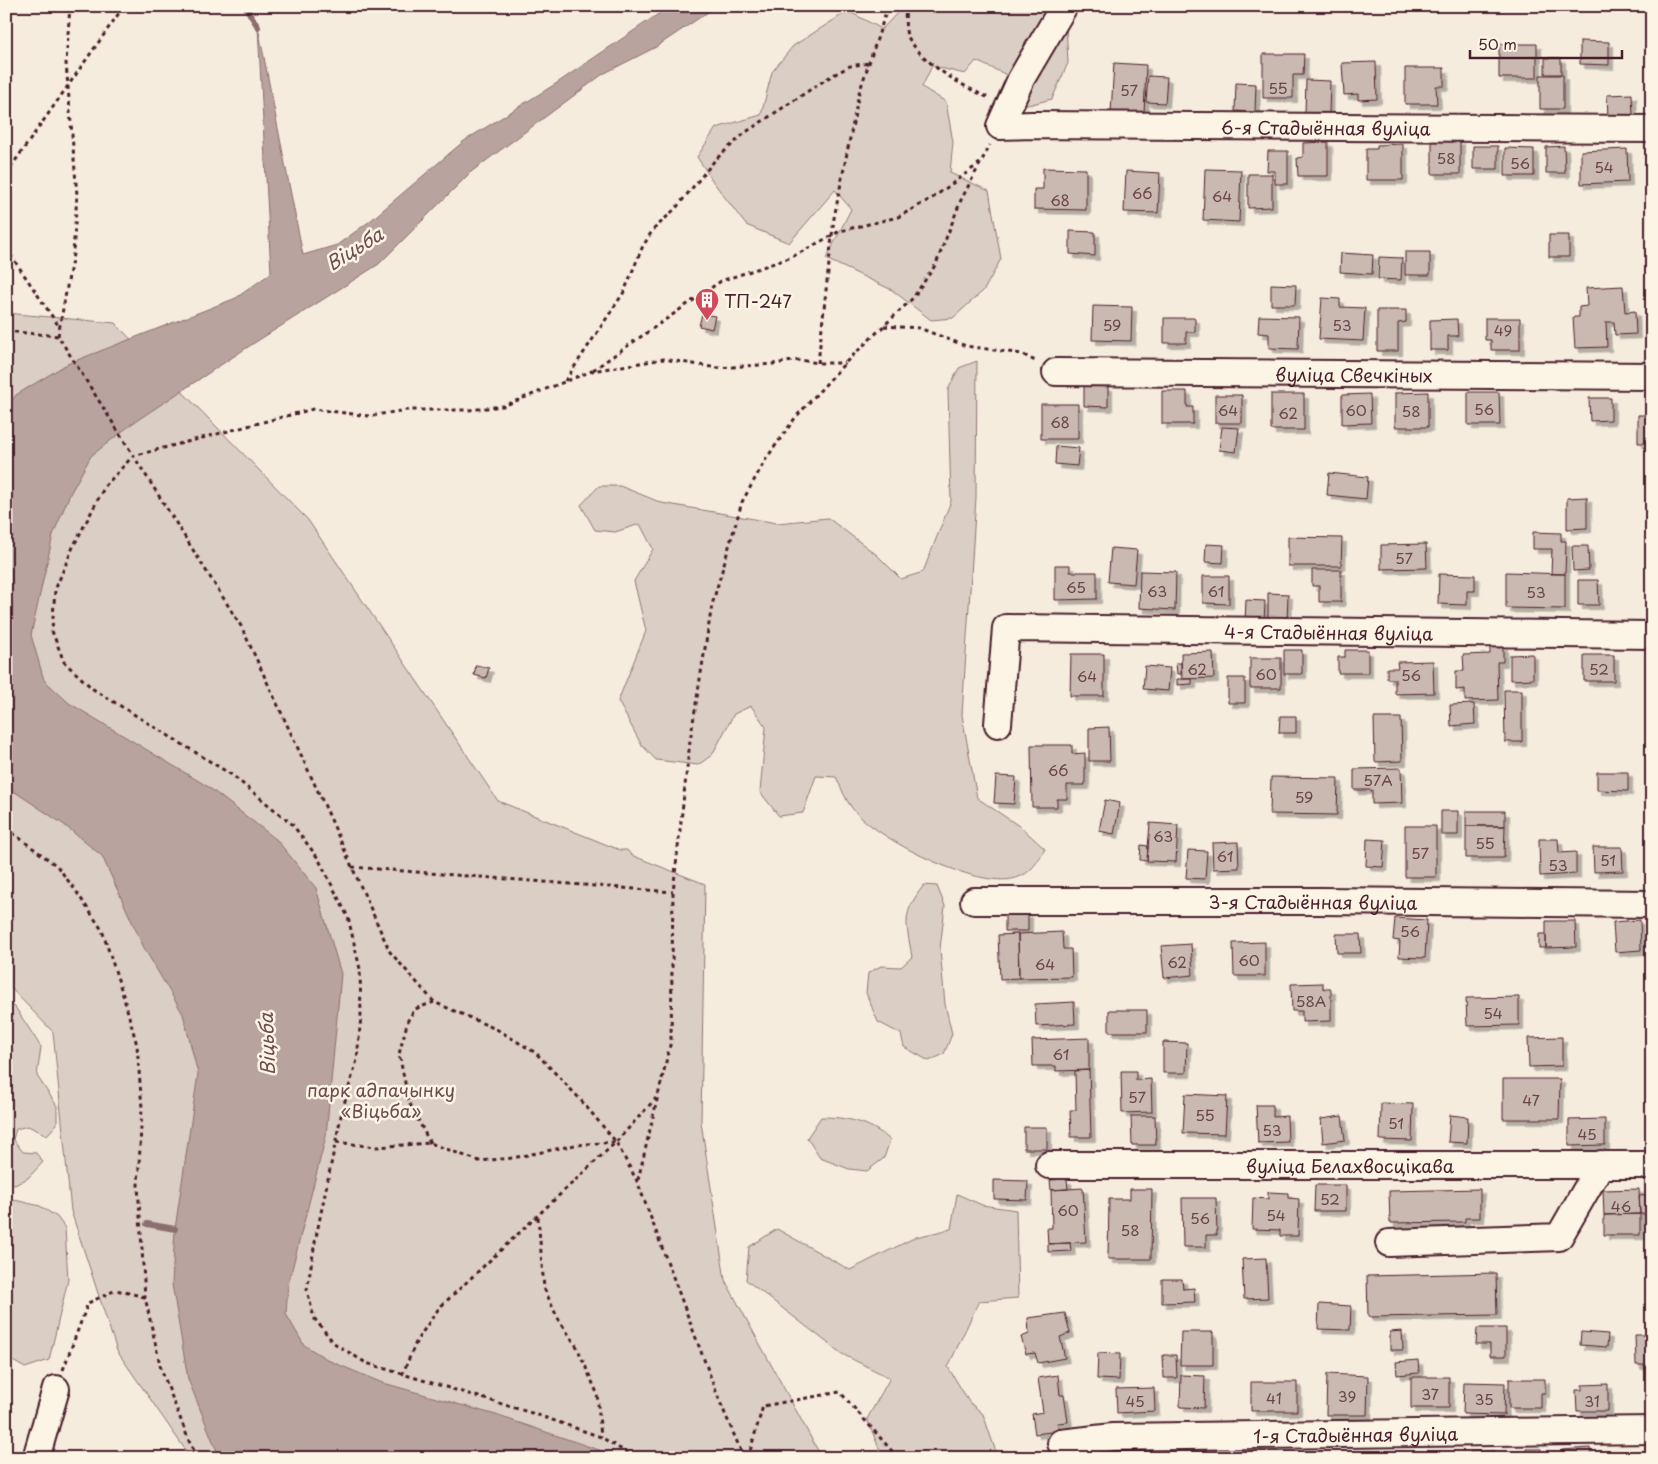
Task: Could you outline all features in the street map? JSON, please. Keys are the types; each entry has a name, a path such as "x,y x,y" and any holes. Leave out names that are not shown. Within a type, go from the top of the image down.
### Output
{"street":[{"path":"1004,116 1020,79 1064,6"},
{"name":"6-я Стадыённая вуліца","path":"1004,116 1032,125 1652,130"},
{"name":"вуліца Свечкіных","path":"1056,372 1652,376"},
{"name":"4-я Стадыённая вуліца","path":"998,724 1006,628 1652,635"},
{"name":"3-я Стадыённая вуліца","path":"974,902 1321,901 1652,904"},
{"path":"1389,1243 1558,1237 1601,1164"},
{"name":"вуліца Белахвосцікава","path":"1049,1166 1652,1165"},
{"path":"36,1458 56,1389"},
{"name":"1-я Стадыённая вуліца","path":"1061,1443 1113,1438 1652,1430"}],"path":[{"path":"70,6 66,63 77,194 73,254 58,336 241,626 390,952 434,1002 498,1030 536,1053 579,1098 616,1142 637,1181 720,1402 746,1458"},
{"path":"6,174 69,87 124,6"},
{"path":"818,363 832,235 859,94 888,6"},
{"path":"637,1181 671,1041 673,892 690,741 712,605 742,502 766,459 795,418 845,363 913,298 936,264 961,200 1004,116 961,86 923,55 907,36 905,6"},
{"path":"565,382 624,292 642,248 652,231 676,208 715,160 746,132 803,93 850,66 868,63"},
{"path":"635,1458 601,1437 535,1414 366,1363 334,1343 314,1318 307,1290 342,1111 357,1060 361,1016 360,969 348,917 318,858 292,824 232,775 93,689 64,662 52,631 55,590 73,547 105,486 133,456 313,409 369,416 407,410 468,410 503,406 592,371 721,281 792,257 840,231 898,217 934,197 981,163"},
{"path":"6,248 60,328"},
{"path":"883,326 919,328 966,346 1022,354 1056,372"},
{"path":"6,331 58,336"},
{"path":"592,371 664,360 718,368 800,360 818,363 845,363"},
{"path":"6,828 57,866 76,891 102,930 124,995 136,1045 142,1108 138,1185 145,1297 161,1370 191,1446 200,1458"},
{"path":"352,867 673,892"},
{"path":"430,1142 409,1102 399,1054 408,1020 415,1009 434,1002"},
{"path":"402,1375 417,1340 439,1308 616,1142 658,1097"},
{"path":"336,1142 376,1147 430,1142 479,1161 513,1158 575,1145 616,1142"},
{"path":"538,1217 544,1288 557,1317 578,1347 597,1393 601,1437"},
{"path":"56,1389 88,1303 116,1290 145,1297"},
{"path":"746,1458 763,1406 840,1392 898,1458"}],"green space":[{"path":"900,6 1065,6 1068,63 1052,99 1024,106 1005,74 976,61 965,74 932,66 922,87 946,102 953,142 950,173 989,191 1001,259 984,290 953,318 931,320 892,290 826,259 851,209 835,190 789,243 746,225 697,157 716,128 761,115 772,72 793,46 848,11 882,29 900,10"},
{"name":"парк адпачынку «Віцьба»","path":"6,313 115,323 308,520 498,801 620,850 627,850 631,855 705,884 701,1122 725,1280 822,1458 191,1458 117,1351 71,1211 53,1032 6,983"},
{"path":"977,361 976,497 962,715 977,798 1022,828 1045,849 1034,866 1022,876 999,880 953,869 928,859 882,834 852,808 836,777 816,776 803,813 779,816 760,792 766,727 751,706 734,714 712,755 698,765 656,760 641,744 618,701 646,631 634,581 653,549 640,524 615,532 595,530 581,505 599,486 620,486 662,503 777,523 828,518 877,555 901,579 923,572 951,501 948,390 959,368"},
{"path":"924,885 937,886 945,906 940,949 945,1004 952,1034 944,1054 929,1061 904,1047 901,1034 878,1022 866,993 868,973 881,966 901,967 912,957 907,919 912,904"},
{"path":"6,1001 15,1007 41,1047 37,1076 57,1106 57,1124 47,1135 28,1126 16,1129 13,1139 23,1152 36,1153 43,1162 28,1178 15,1185 6,1183"},
{"path":"821,1117 840,1118 858,1122 883,1134 890,1140 884,1158 867,1171 849,1169 820,1158 807,1138"},
{"path":"957,1194 982,1205 1016,1210 1018,1298 979,1301 948,1367 969,1402 983,1414 996,1452 1012,1458 883,1458 867,1419 890,1378 842,1354 746,1280 749,1247 777,1229 850,1270 916,1237 951,1229"},
{"path":"6,1198 40,1206 57,1217 65,1228 68,1280 49,1360 25,1368 6,1357"}],"water":[{"name":"Віцьба","path":"670,6 717,6 656,47 603,74 471,172 379,264 133,423 91,456 70,494 53,535 31,635 44,680 69,703 207,786 277,840 316,888 341,974 326,1136 288,1285 286,1314 304,1345 330,1361 380,1382 496,1415 608,1453 613,1458 223,1458 216,1449 188,1379 172,1284 175,1229 198,1074 183,1014 144,948 102,856 63,824 6,786 6,408 16,395 67,364 236,298 271,273 258,27 303,255 337,245 370,221 464,141 557,83"}],"building":[{"path":"1580,41 1609,42 1609,65 1580,64"},
{"path":"1499,44 1537,44 1537,78 1499,78"},
{"path":"1263,54 1304,54 1303,75 1293,75 1293,98 1263,98"},
{"path":"1545,58 1561,58 1561,74 1545,74"},
{"path":"1376,62 1377,99 1358,100 1358,94 1344,95 1342,63"},
{"path":"1114,63 1146,65 1144,115 1111,113"},
{"path":"1405,68 1444,68 1444,86 1436,86 1437,104 1405,104"},
{"path":"1540,75 1563,75 1563,109 1540,109"},
{"path":"1148,76 1167,77 1165,103 1146,102"},
{"path":"1306,80 1330,81 1329,113 1305,113"},
{"path":"1648,81 1652,81 1652,103 1649,103"},
{"path":"1236,83 1256,84 1255,112 1235,111"},
{"path":"1632,94 1633,116 1608,117 1607,95"},
{"path":"1460,140 1460,174 1432,174 1432,141"},
{"path":"1328,142 1328,176 1298,176 1297,158 1303,157 1303,143"},
{"path":"1403,144 1403,180 1366,180 1366,149 1377,149 1377,145"},
{"path":"1473,146 1498,146 1498,169 1473,169"},
{"path":"1564,146 1565,173 1546,173 1546,147"},
{"path":"1505,148 1534,149 1534,176 1505,176"},
{"path":"1627,149 1628,182 1581,184 1581,151"},
{"path":"1268,151 1288,151 1288,184 1275,184 1275,171 1267,171"},
{"path":"1043,168 1086,169 1086,210 1034,209 1034,189 1043,189"},
{"path":"1205,169 1241,170 1239,222 1203,220"},
{"path":"1126,171 1160,173 1158,213 1124,212"},
{"path":"1248,174 1272,174 1272,207 1248,208"},
{"path":"1070,231 1095,232 1095,256 1070,254"},
{"path":"1549,235 1569,235 1569,257 1549,257"},
{"path":"1405,252 1430,252 1430,275 1405,275"},
{"path":"1341,253 1373,255 1372,274 1340,272"},
{"path":"1379,257 1402,258 1401,280 1378,279"},
{"path":"1271,284 1296,285 1295,305 1271,305"},
{"path":"1623,286 1625,312 1635,311 1636,334 1615,335 1614,322 1606,322 1607,347 1575,348 1573,317 1579,317 1579,307 1587,306 1586,288"},
{"path":"1322,298 1340,299 1340,307 1365,308 1363,341 1319,339"},
{"path":"1093,306 1132,307 1131,341 1092,340"},
{"path":"1377,310 1406,310 1406,322 1398,323 1398,351 1377,351"},
{"name":"ТП-247","path":"702,314 715,316 712,329 699,326"},
{"path":"1259,316 1299,317 1298,349 1269,348 1269,334 1258,333"},
{"path":"1164,318 1195,318 1195,332 1186,332 1186,343 1164,343"},
{"path":"1485,318 1520,318 1520,350 1491,350 1491,340 1485,340"},
{"path":"1457,319 1458,336 1448,336 1448,350 1430,350 1430,320"},
{"path":"1084,385 1108,386 1108,407 1084,406"},
{"path":"1162,391 1187,391 1187,407 1193,407 1193,424 1162,424"},
{"path":"1428,392 1428,427 1395,427 1395,393"},
{"path":"1468,392 1499,392 1500,425 1468,425"},
{"path":"1271,394 1304,394 1304,430 1271,430"},
{"path":"1370,394 1371,423 1342,424 1342,395"},
{"path":"1215,395 1242,395 1242,423 1215,423"},
{"path":"1589,398 1611,398 1611,420 1590,421"},
{"path":"1041,404 1078,404 1078,439 1041,439"},
{"path":"1638,415 1652,415 1652,443 1638,443"},
{"path":"1222,427 1239,428 1236,452 1219,450"},
{"path":"1056,446 1079,448 1077,466 1055,464"},
{"path":"1329,473 1368,477 1366,499 1327,495"},
{"path":"1587,497 1587,528 1567,529 1567,498"},
{"path":"1533,532 1561,533 1561,541 1566,541 1565,574 1551,574 1552,549 1533,549"},
{"path":"1288,537 1342,538 1341,566 1288,566"},
{"path":"1206,544 1224,545 1223,563 1205,562"},
{"path":"1426,544 1427,568 1381,569 1381,545"},
{"path":"1572,546 1588,546 1589,570 1573,571"},
{"path":"1111,548 1137,550 1134,584 1108,582"},
{"path":"1055,565 1070,565 1070,572 1097,572 1097,599 1055,600"},
{"path":"1312,570 1341,570 1341,602 1319,602 1319,586 1312,586"},
{"path":"1140,571 1176,572 1175,610 1139,608"},
{"path":"1506,572 1565,574 1565,609 1506,608"},
{"path":"1439,574 1475,575 1475,591 1467,591 1467,605 1438,604"},
{"path":"1203,576 1229,576 1229,604 1203,603"},
{"path":"1578,580 1598,580 1599,605 1578,605"},
{"path":"1268,593 1288,594 1287,623 1268,623"},
{"path":"1246,600 1265,601 1264,623 1245,622"},
{"path":"1503,645 1503,662 1497,662 1498,700 1465,701 1465,689 1456,690 1456,671 1464,671 1463,655 1490,654 1490,646"},
{"path":"1284,650 1302,650 1302,674 1284,674"},
{"path":"1345,650 1368,650 1368,673 1338,673 1338,657 1345,657"},
{"path":"1213,652 1214,678 1182,679 1181,653"},
{"path":"1071,654 1104,654 1104,696 1070,696"},
{"path":"1533,654 1533,679 1510,680 1510,655"},
{"path":"1584,655 1614,655 1614,681 1584,681"},
{"path":"1250,658 1281,658 1281,688 1250,688"},
{"path":"1433,661 1434,693 1395,694 1395,679 1387,679 1387,668 1398,668 1397,662"},
{"path":"1176,663 1181,663 1181,674 1177,674"},
{"path":"476,665 489,668 486,678 474,675"},
{"path":"1145,666 1170,668 1168,691 1143,689"},
{"path":"1228,678 1245,678 1245,703 1228,703"},
{"path":"1177,679 1192,679 1192,684 1177,685"},
{"path":"1504,690 1522,690 1522,742 1505,742"},
{"path":"1474,704 1475,724 1451,726 1450,705"},
{"path":"1280,716 1296,716 1296,733 1279,733"},
{"path":"1374,718 1401,718 1402,761 1375,762"},
{"path":"1109,727 1110,761 1089,761 1089,728"},
{"path":"1031,745 1072,745 1072,754 1085,753 1085,785 1067,785 1067,799 1057,799 1057,807 1032,807"},
{"path":"1401,768 1402,803 1372,804 1372,790 1354,790 1354,769"},
{"path":"1597,772 1628,772 1628,791 1597,790"},
{"path":"996,776 1016,777 1014,804 994,803"},
{"path":"1271,777 1338,778 1337,815 1270,814"},
{"path":"1105,800 1120,803 1114,834 1099,831"},
{"path":"1441,811 1458,811 1458,835 1441,835"},
{"path":"1466,811 1505,811 1505,826 1466,826"},
{"path":"1150,823 1178,825 1176,862 1147,861"},
{"path":"1405,826 1436,826 1436,877 1405,877"},
{"path":"1466,826 1505,826 1504,858 1466,858"},
{"path":"1367,839 1385,840 1383,867 1366,866"},
{"path":"1539,839 1558,839 1559,853 1576,852 1576,874 1540,876"},
{"path":"1238,842 1239,868 1213,869 1212,843"},
{"path":"1141,845 1148,846 1147,861 1140,860"},
{"path":"1593,847 1622,847 1623,871 1594,872"},
{"path":"1188,850 1207,851 1205,879 1186,878"},
{"path":"1005,913 1028,913 1028,931 1005,931"},
{"path":"1395,918 1427,920 1425,958 1399,957 1400,941 1393,940"},
{"path":"1640,920 1641,950 1615,952 1613,922"},
{"path":"1546,921 1575,921 1576,947 1546,948"},
{"path":"1062,932 1063,949 1071,949 1072,977 1019,978 1018,934"},
{"path":"1018,934 1019,978 1000,979 998,935"},
{"path":"1336,934 1360,934 1361,953 1337,953"},
{"path":"1539,934 1546,934 1546,948 1539,948"},
{"path":"1265,942 1265,976 1234,976 1233,943"},
{"path":"1191,944 1193,975 1164,978 1161,946"},
{"path":"1323,983 1323,989 1331,989 1331,1021 1302,1022 1302,1011 1292,1011 1291,984"},
{"path":"1519,997 1519,1025 1467,1026 1466,998"},
{"path":"1074,1002 1075,1024 1036,1026 1035,1004"},
{"path":"1109,1010 1147,1010 1147,1032 1109,1032"},
{"path":"1562,1037 1562,1066 1529,1067 1528,1038"},
{"path":"1089,1038 1089,1070 1056,1071 1056,1066 1033,1066 1032,1040"},
{"path":"1163,1042 1187,1043 1186,1073 1163,1073"},
{"path":"1089,1070 1091,1137 1071,1137 1070,1110 1076,1110 1075,1071"},
{"path":"1121,1071 1136,1071 1136,1080 1151,1079 1152,1112 1122,1113"},
{"path":"1503,1079 1560,1079 1559,1119 1503,1119"},
{"path":"1185,1094 1227,1096 1225,1134 1183,1133"},
{"path":"1381,1103 1413,1104 1412,1141 1380,1140"},
{"path":"1256,1105 1273,1105 1273,1117 1287,1116 1288,1142 1258,1143"},
{"path":"1450,1115 1468,1117 1467,1143 1448,1142"},
{"path":"1131,1116 1155,1116 1156,1145 1132,1145"},
{"path":"1342,1116 1345,1140 1323,1143 1321,1119"},
{"path":"1605,1119 1605,1145 1569,1146 1569,1120"},
{"path":"1024,1127 1047,1127 1047,1149 1024,1149"},
{"path":"1067,1179 1068,1189 1051,1190 1050,1180"},
{"path":"994,1180 1028,1181 1027,1200 994,1199"},
{"path":"1315,1185 1346,1185 1346,1211 1314,1211"},
{"path":"1083,1188 1086,1242 1048,1244 1047,1228 1052,1228 1051,1190"},
{"path":"1130,1189 1152,1189 1151,1259 1108,1259 1109,1199 1130,1199"},
{"path":"1480,1189 1480,1218 1465,1218 1465,1222 1390,1223 1389,1191"},
{"path":"1639,1189 1640,1214 1604,1215 1603,1190"},
{"path":"1268,1192 1288,1193 1288,1198 1299,1199 1298,1236 1280,1236 1280,1230 1252,1229 1253,1198 1268,1199"},
{"path":"1651,1195 1652,1214 1640,1214 1639,1196"},
{"path":"1182,1198 1216,1198 1217,1235 1206,1235 1206,1247 1183,1247"},
{"path":"1640,1214 1640,1235 1604,1235 1604,1215"},
{"path":"1070,1243 1071,1251 1048,1252 1048,1244"},
{"path":"1266,1258 1268,1298 1244,1299 1242,1259"},
{"path":"1496,1273 1497,1315 1368,1317 1367,1276"},
{"path":"1162,1279 1182,1279 1183,1289 1194,1288 1195,1302 1162,1303"},
{"path":"1319,1304 1351,1306 1350,1330 1318,1329"},
{"path":"1065,1313 1070,1333 1060,1337 1065,1358 1038,1363 1035,1353 1026,1354 1021,1337 1029,1334 1028,1318"},
{"path":"1477,1328 1506,1328 1506,1356 1490,1356 1490,1344 1476,1344"},
{"path":"1402,1331 1403,1350 1390,1350 1390,1332"},
{"path":"1181,1332 1213,1332 1213,1365 1180,1365"},
{"path":"1581,1332 1608,1334 1607,1347 1580,1345"},
{"path":"1635,1335 1652,1335 1652,1365 1636,1365"},
{"path":"1098,1353 1120,1354 1119,1380 1097,1379"},
{"path":"1163,1355 1176,1355 1177,1378 1164,1378"},
{"path":"1418,1360 1419,1373 1397,1375 1396,1362"},
{"path":"1327,1374 1368,1376 1367,1415 1326,1415"},
{"path":"1058,1375 1060,1395 1064,1395 1068,1422 1057,1423 1059,1431 1035,1434 1032,1414 1043,1412 1038,1378"},
{"path":"1181,1375 1205,1376 1204,1408 1180,1407"},
{"path":"1411,1377 1449,1377 1449,1408 1411,1408"},
{"path":"1509,1379 1545,1379 1545,1393 1541,1393 1541,1408 1509,1408"},
{"path":"1251,1382 1297,1382 1297,1411 1251,1411"},
{"path":"1464,1382 1505,1383 1504,1415 1463,1414"},
{"path":"1608,1384 1608,1411 1577,1411 1576,1390 1582,1390 1582,1385"},
{"path":"1154,1388 1155,1411 1117,1413 1116,1389"},
{"path":"1590,1448 1591,1458 1563,1458 1562,1450"},
{"path":"1526,1449 1541,1449 1541,1458 1526,1458"},
{"path":"1494,1451 1494,1458 1470,1458 1470,1452"},
{"path":"1646,1451 1646,1458 1622,1458 1622,1452"},
{"path":"1442,1454 1455,1454 1455,1458 1442,1458"}],"waterway":[{"path":"245,6 258,27"},
{"path":"147,1224 175,1229"}],"place":[{"name":"ТП-247","path":"707,321"}]}
